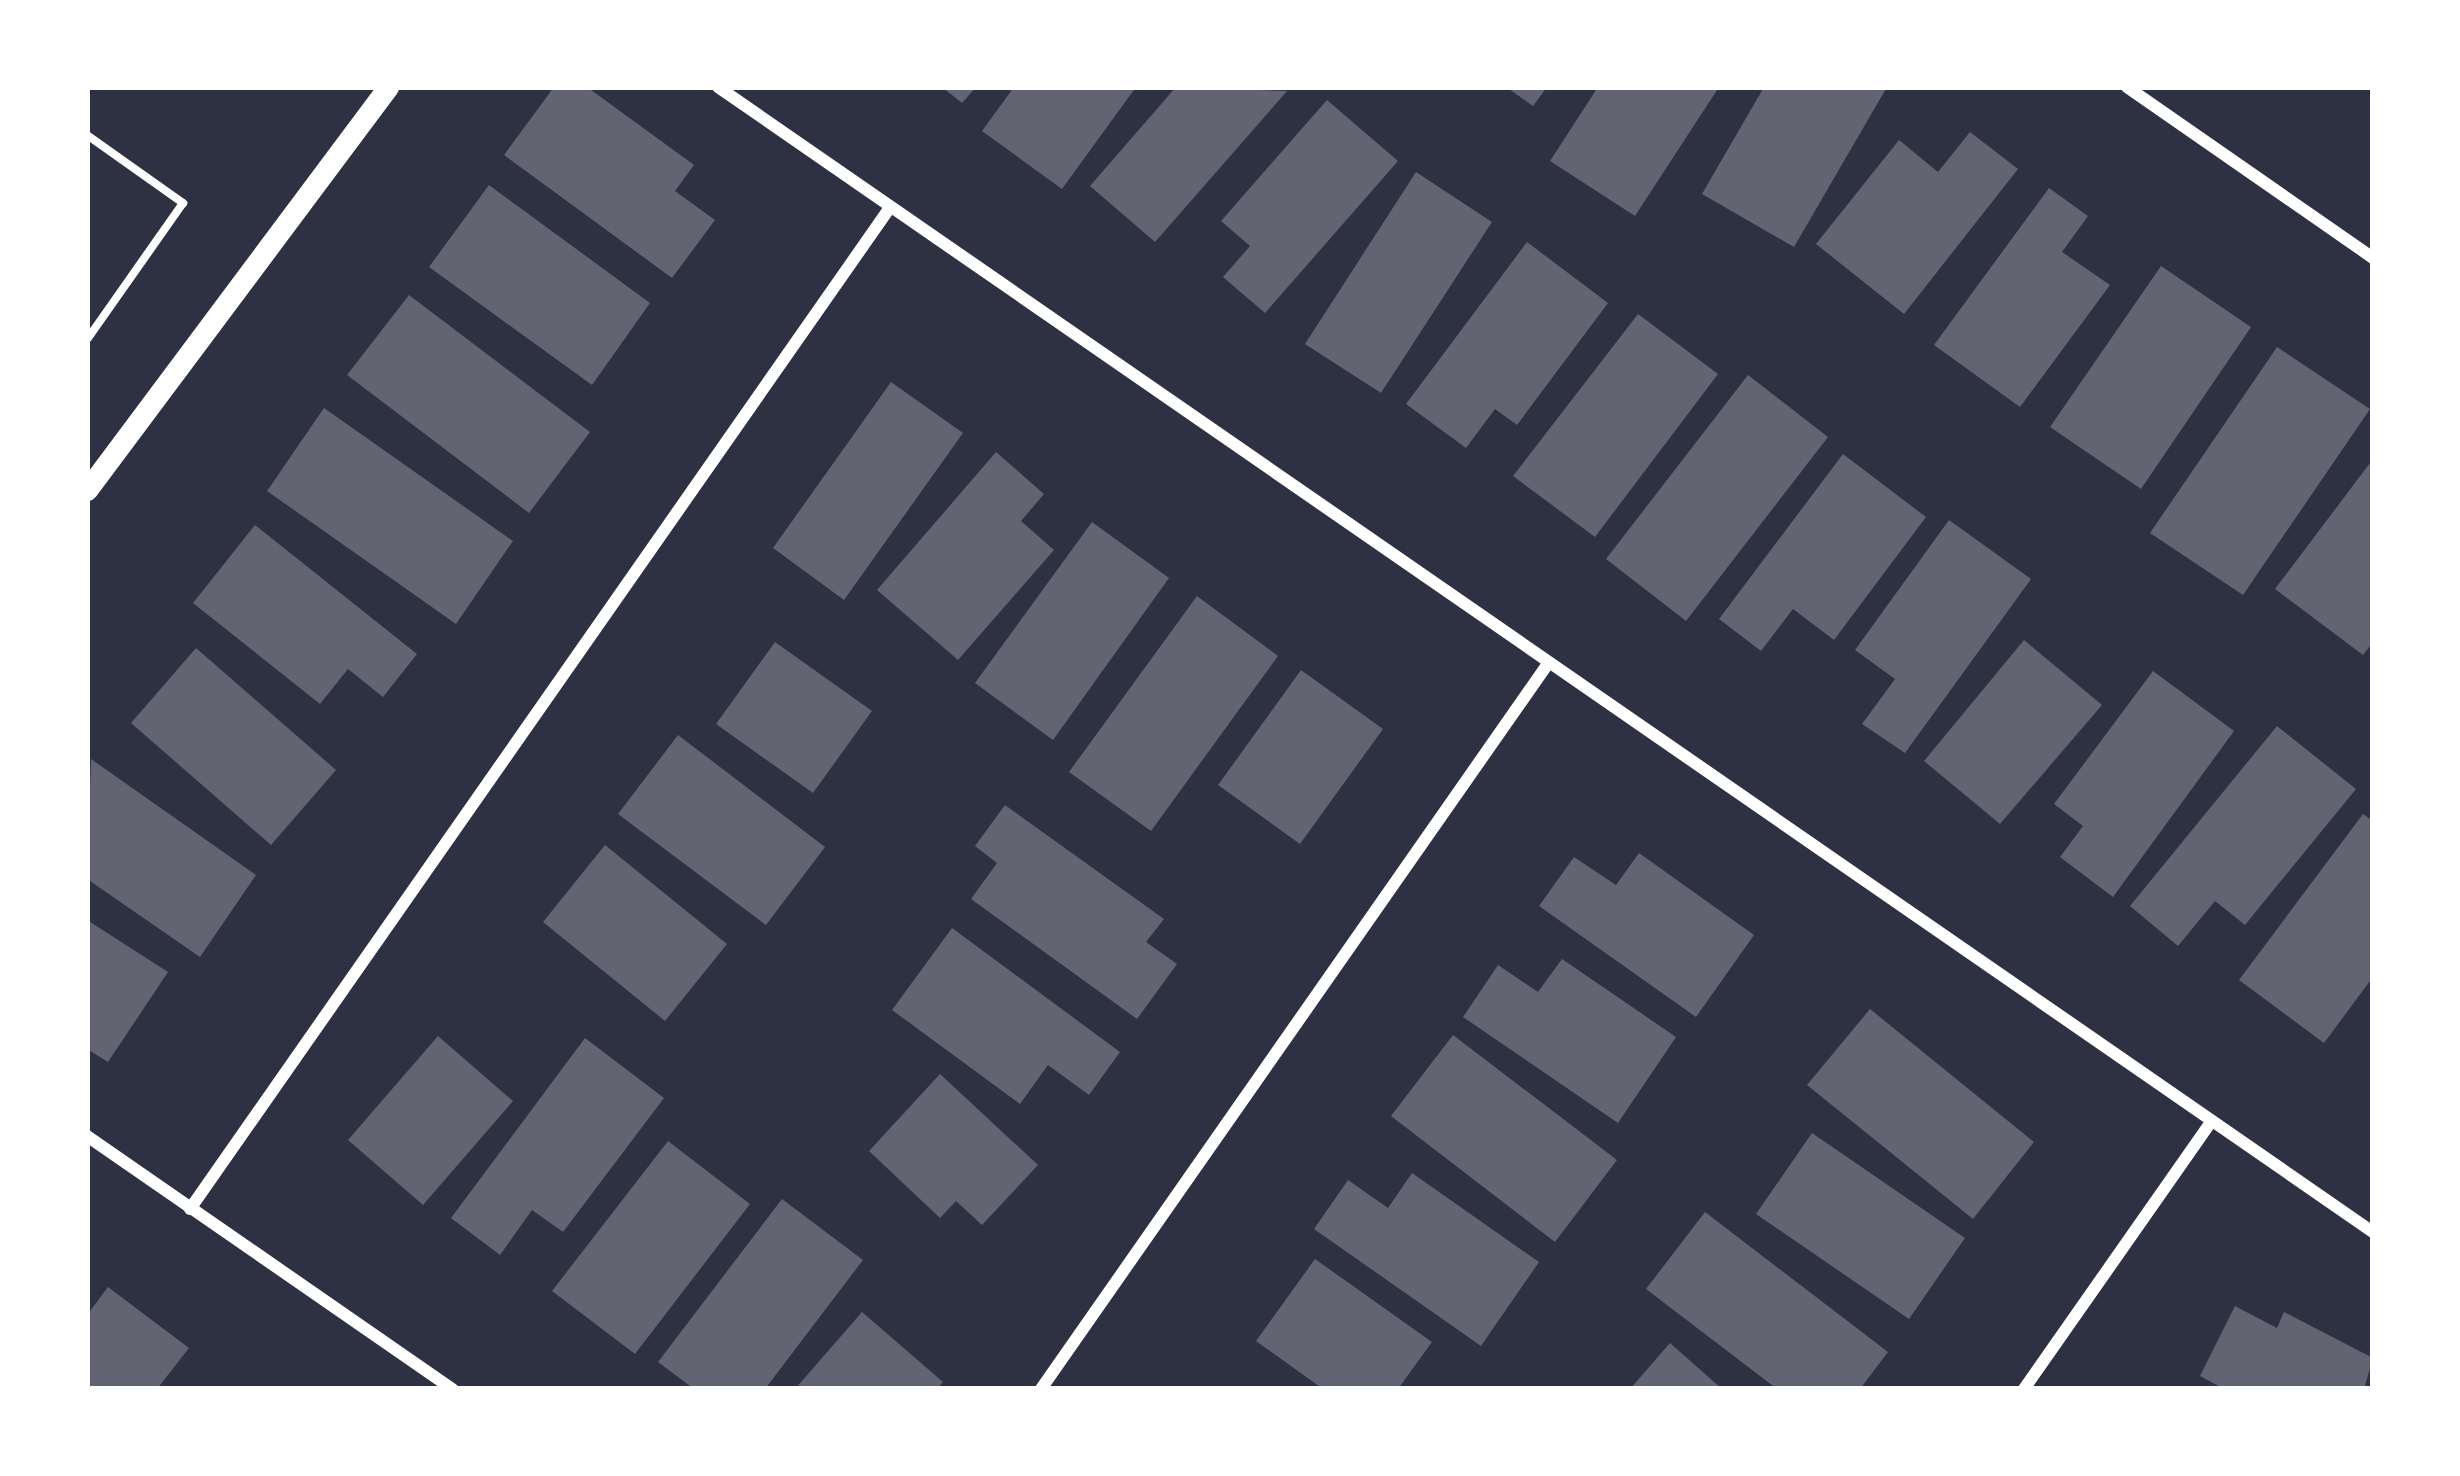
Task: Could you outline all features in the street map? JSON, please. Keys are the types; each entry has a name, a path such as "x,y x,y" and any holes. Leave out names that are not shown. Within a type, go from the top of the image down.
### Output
{"street":[{"path":"87,490 388,87"},
{"path":"718,87 1547,665 2373,1232"},
{"path":"2127,87 2373,258"},
{"path":"190,1209 889,209"},
{"path":"1041,1389 1547,665"},
{"path":"2024,1389 2212,1121"},
{"path":"87,1136 453,1389"}],"path":[{"path":"87,135 183,203 88,338"}],"building":[{"path":"554,87 587,87 694,165 675,191 715,220 672,278 504,155"},
{"path":"942,87 976,87 962,103"},
{"path":"1014,87 1136,87 1062,189 982,131"},
{"path":"1176,87 1287,91 1155,242 1090,186"},
{"path":"1506,87 1547,87 1533,106"},
{"path":"1598,87 1719,87 1635,216 1550,161"},
{"path":"1764,87 1887,87 1794,247 1702,194"},
{"path":"1327,100 1398,161 1265,313 1223,277 1250,246 1221,221"},
{"path":"1970,132 2018,169 1904,314 1816,244 1899,140 1938,172"},
{"path":"1416,172 1492,222 1381,393 1305,344"},
{"path":"489,185 650,303 592,385 429,267"},
{"path":"2049,188 2088,216 2062,252 2110,285 2020,407 1934,345"},
{"path":"1527,242 1608,303 1517,425 1495,409 1466,448 1406,404"},
{"path":"2161,266 2251,327 2141,489 2050,427"},
{"path":"409,295 590,432 529,513 347,375"},
{"path":"1638,314 1718,374 1595,537 1513,476"},
{"path":"2277,347 2370,409 2243,595 2150,533"},
{"path":"1748,375 1828,437 1686,621 1606,559"},
{"path":"891,382 963,433 844,600 773,548"},
{"path":"324,408 513,541 456,624 267,491"},
{"path":"996,452 1044,494 1021,521 1054,550 958,660 877,590"},
{"path":"1843,454 1926,517 1834,640 1793,609 1761,651 1719,619"},
{"path":"2373,459 2373,642 2363,655 2275,589"},
{"path":"1949,520 2031,579 1905,753 1862,724 1895,679 1855,650"},
{"path":"1092,522 1169,578 1053,740 975,683"},
{"path":"255,525 417,654 383,697 348,669 320,704 193,603"},
{"path":"1197,596 1278,656 1151,831 1069,772"},
{"path":"2024,640 2102,705 2000,824 1924,761"},
{"path":"775,642 872,711 813,793 716,724"},
{"path":"196,648 336,770 271,845 131,723"},
{"path":"1301,670 1383,729 1300,844 1218,785"},
{"path":"2153,671 2234,731 2113,897 2060,857 2083,826 2054,804"},
{"path":"2277,726 2356,789 2245,925 2215,901 2178,946 2130,906"},
{"path":"678,735 825,847 766,925 618,814"},
{"path":"91,759 256,875 200,957 87,879"},
{"path":"1005,805 1164,919 1146,942 1177,964 1137,1019 971,899 997,863 975,846"},
{"path":"2363,814 2373,821 2373,977 2324,1043 2239,980"},
{"path":"605,845 727,944 665,1021 543,922"},
{"path":"1639,853 1754,935 1696,1017 1539,906 1574,857 1616,885"},
{"path":"87,920 168,972 108,1062 87,1049"},
{"path":"952,928 1120,1052 1089,1095 1048,1065 1020,1104 892,1010"},
{"path":"1562,959 1676,1037 1618,1123 1463,1017 1498,965 1538,992"},
{"path":"1870,1009 2034,1142 1973,1219 1807,1085"},
{"path":"1453,1035 1617,1160 1555,1242 1391,1116"},
{"path":"438,1036 513,1101 423,1205 348,1140"},
{"path":"585,1038 664,1098 563,1232 532,1210 500,1255 451,1218"},
{"path":"940,1074 1038,1165 982,1225 956,1201 940,1218 869,1151"},
{"path":"1812,1133 1965,1238 1909,1319 1756,1214"},
{"path":"668,1141 750,1204 635,1354 552,1291"},
{"path":"1412,1173 1539,1262 1481,1346 1314,1229 1348,1180 1388,1208"},
{"path":"782,1199 863,1260 765,1389 694,1389 658,1362"},
{"path":"1705,1212 1888,1352 1860,1389 1777,1389 1646,1289"},
{"path":"1315,1259 1432,1342 1398,1389 1323,1389 1256,1341"},
{"path":"108,1287 189,1348 157,1389 87,1389 87,1315"},
{"path":"2235,1306 2277,1328 2284,1312 2373,1358 2364,1389 2224,1389 2200,1376"},
{"path":"862,1312 943,1382 937,1389 795,1389"},
{"path":"1670,1343 1722,1389 1630,1389"}]}
